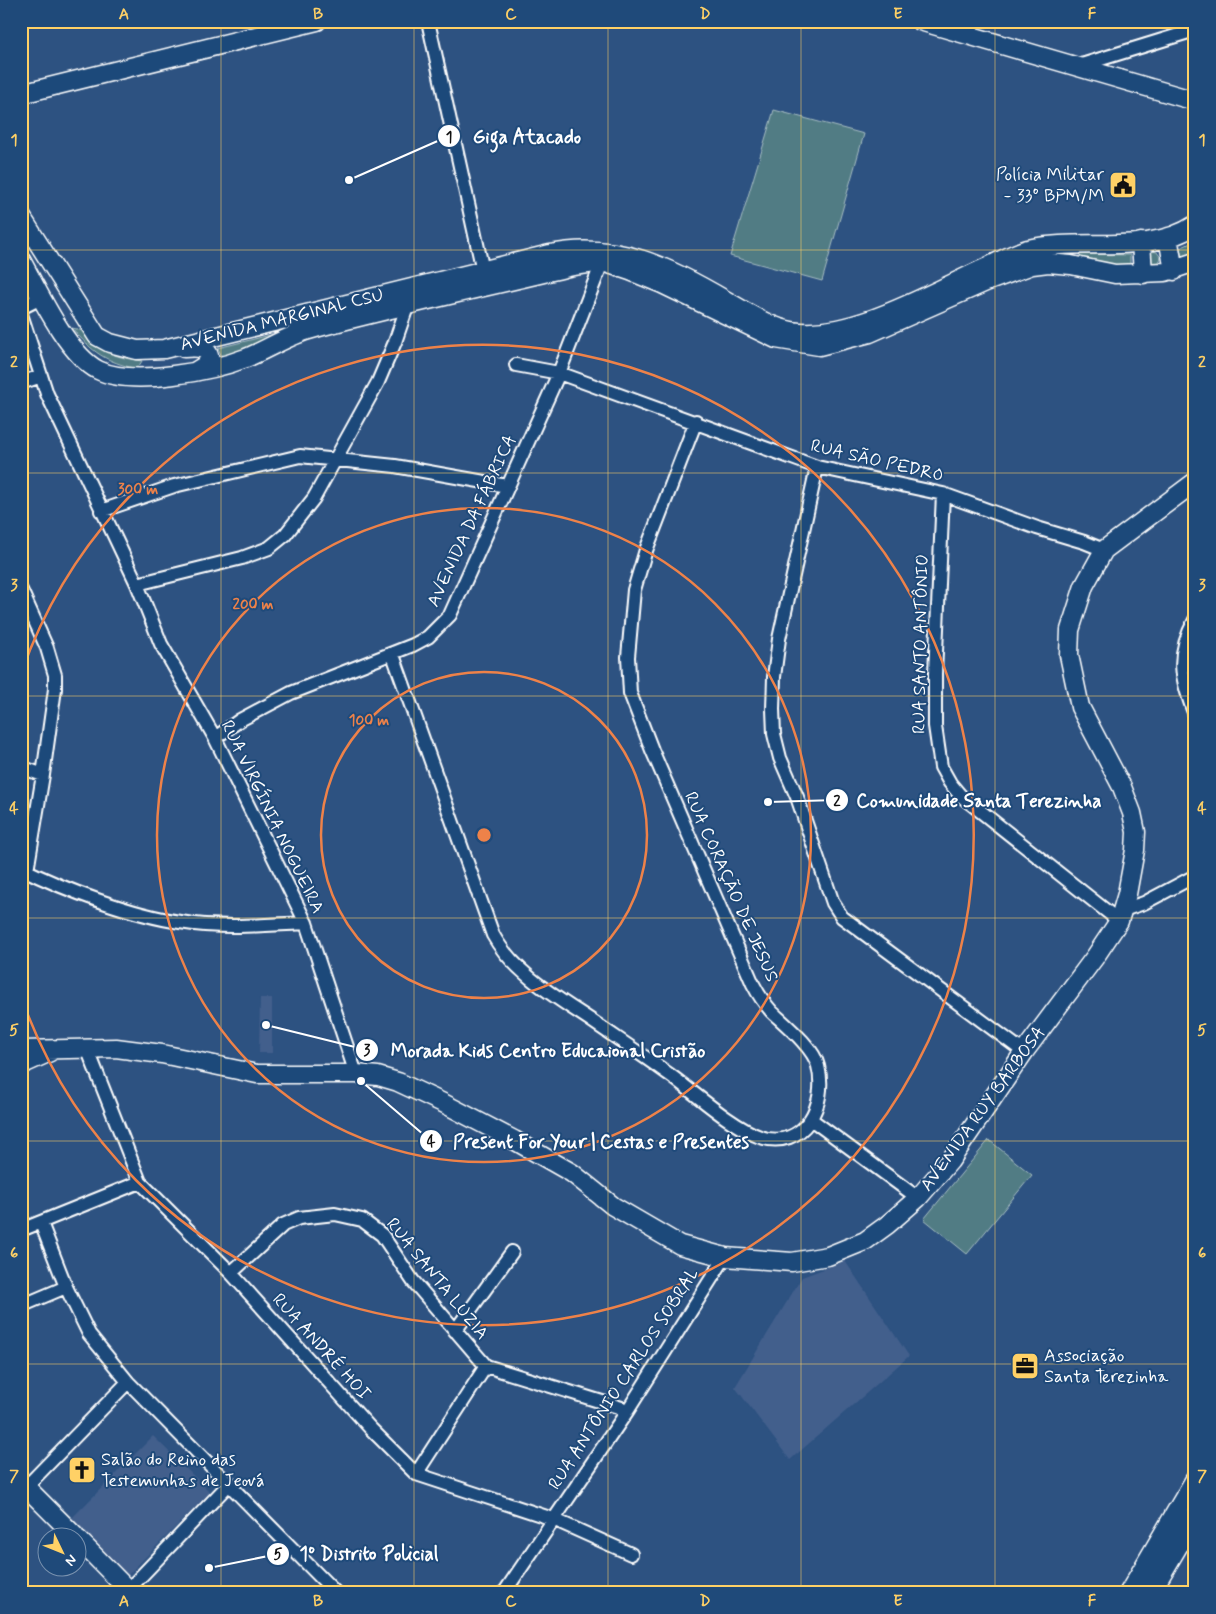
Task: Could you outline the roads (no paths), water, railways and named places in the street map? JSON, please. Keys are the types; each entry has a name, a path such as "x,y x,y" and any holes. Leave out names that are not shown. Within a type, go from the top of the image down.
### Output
{"main road":[{"path":"21,94 275,26 317,21"},
{"path":"920,21 944,26 1073,67 1195,101"},
{"name":"AVENIDA MARGINAL CSU","path":"21,216 97,336 110,343 138,350 164,349 567,250 585,249 605,256"},
{"path":"605,256 633,256 672,272 760,320 778,327 814,333 839,330 890,312 1028,250 1071,244 1140,242 1168,237 1195,226"},
{"path":"1168,237 1174,271"},
{"path":"1140,242 1143,274"},
{"path":"605,256 776,339 819,346 870,333 986,282 1032,265 1048,263 1115,274 1143,274 1174,271 1195,262"},
{"name":"AVENIDA MARGINAL CSU","path":"21,260 77,354 97,370 114,376 142,378 196,370 245,358 309,329 407,307 605,256"},
{"path":"164,349 199,347 205,349 209,354 209,363 196,370"},
{"name":"AVENIDA RUY BARBOSA","path":"21,1050 116,1048 162,1054 268,1075 356,1074 378,1076 398,1082 443,1103 557,1164 572,1173 613,1206 680,1245 725,1257 792,1262 828,1256 865,1241 918,1198 950,1161 1024,1052 1095,957 1121,916 1135,850 1136,832 1132,813 1119,781 1080,707 1069,656 1070,630 1075,610 1093,569 1104,550 1195,482"},
{"path":"21,1065 55,1050"},
{"path":"1129,1593 1195,1480"},
{"path":"23,1487 64,1526"},
{"path":"1150,1593 1195,1517"},
{"path":"88,1550 128,1592"}],"street":[{"path":"428,21 483,271"},
{"path":"1073,67 1195,30"},
{"name":"AVENIDA DA FÁBRICA","path":"215,738 240,720 291,693 393,655 428,637 450,615 559,373 605,256"},
{"path":"21,308 42,298"},
{"path":"137,584 242,558 269,548 299,518 314,498 378,382 396,342 407,307"},
{"name":"RUA VIRGÍNIA NOGUEIRA","path":"21,314 23,328 41,376 101,511 137,584 161,644 215,738 306,923 356,1074"},
{"name":"RUA SÃO PEDRO","path":"516,365 559,373 817,467 942,494 1104,550"},
{"path":"21,383 41,376"},
{"name":"RUA CORAÇÃO DE JESUS","path":"696,422 645,553 634,590 628,657 630,694 752,984 761,999 807,1047 818,1065 819,1095 812,1120"},
{"path":"101,511 174,486 300,456 395,466 507,486"},
{"path":"817,467 780,639 774,677 774,734 780,758 797,797 834,903 842,917 1024,1052"},
{"name":"RUA SANTO ANTÔNIO","path":"942,494 935,674 935,726 941,767 960,796 1121,916"},
{"path":"21,590 54,666 55,689 43,774 24,869 137,913 180,922 232,926 306,923"},
{"path":"1195,620 1185,637 1181,667 1187,696 1195,715"},
{"path":"393,655 493,934 502,950 531,978 563,1002 669,1074 742,1128 770,1140 784,1139 805,1127 812,1120 918,1198"},
{"path":"21,767 43,774"},
{"path":"1121,916 1195,876"},
{"name":"RUA ANDRÉ HOI","path":"87,1048 100,1085 140,1182 231,1273 371,1430 416,1474 553,1519 631,1554"},
{"path":"21,1230 140,1182"},
{"name":"RUA SANTA LUZIA","path":"231,1273 282,1226 299,1218 317,1214 348,1216 362,1220 382,1235 414,1282 486,1366 628,1410"},
{"path":"41,1223 66,1287 89,1334 128,1382 336,1593"},
{"path":"456,1331 512,1252"},
{"name":"RUA ANTÔNIO CARLOS SOBRAL","path":"504,1593 628,1410 725,1257"},
{"path":"21,1306 66,1287"},
{"path":"416,1474 486,1366"},
{"path":"23,1487 128,1382"},
{"path":"128,1592 230,1484"}],"place":[{"name":"Giga Atacado","path":"349,180"},
{"name":"Polícia Militar - 33º BPM/M","path":"1123,185"},
{"name":"Comunidade Santa Terezinha","path":"768,802"},
{"name":"Morada Kids Centro Educaional Cristão","path":"266,1025"},
{"name":"Present For Your | Cestas e Presentes","path":"361,1081"},
{"name":"Associação Santa Terezinha","path":"1025,1366"},
{"name":"Salão do Reino das Testemunhas de Jeová","path":"82,1470"},
{"name":"1º Distrito Policial","path":"209,1568"}]}
